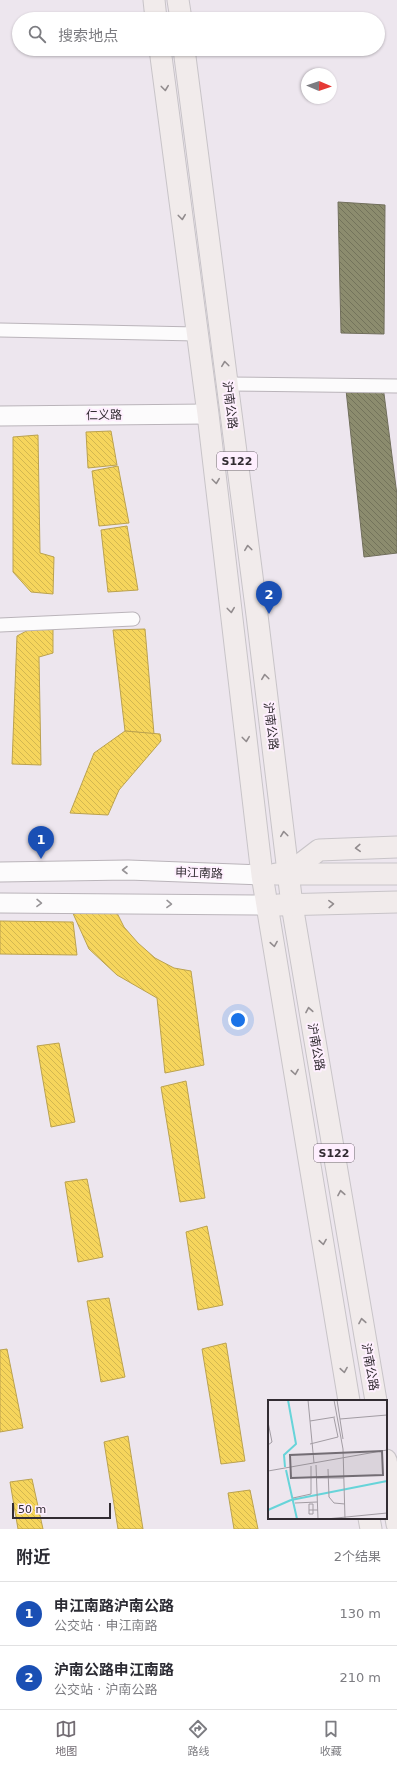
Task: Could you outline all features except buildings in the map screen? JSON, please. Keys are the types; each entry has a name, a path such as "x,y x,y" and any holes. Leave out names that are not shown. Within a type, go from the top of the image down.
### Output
{"main road":[{"path":"154,0 155,12"},
{"path":"178,0 180,12"},
{"name":"沪南公路","path":"161,56 208,414 262,875 349,1400"},
{"name":"沪南公路","path":"185,56 292,905 376,1400"},
{"name":"仁义路","path":"0,416 208,414"},
{"path":"289,873 319,850 397,847"},
{"name":"申江南路","path":"0,872 128,870 262,875 289,873 397,874"},
{"path":"0,903 292,905 397,902"},
{"path":"387,1466 397,1524"},
{"path":"369,1519 371,1529"}],"street":[{"path":"0,330 197,334"},
{"path":"227,384 397,386"},
{"path":"0,624 133,619"}],"place":[{"name":"沪南公路申江南路","path":"269,614"},
{"name":"申江南路沪南公路","path":"41,859"}]}
